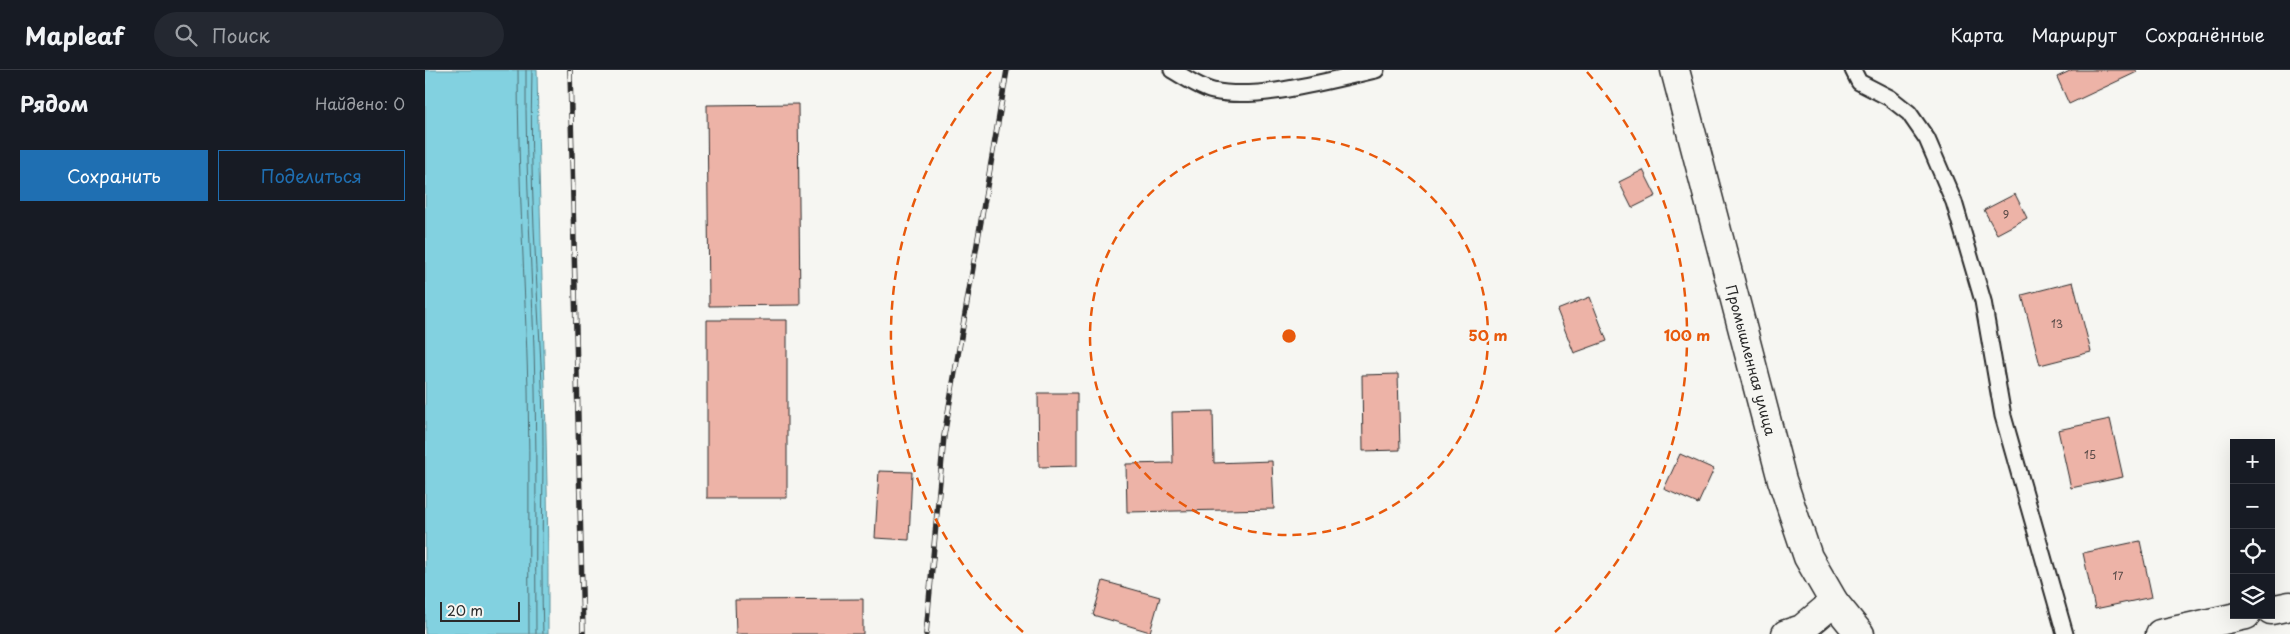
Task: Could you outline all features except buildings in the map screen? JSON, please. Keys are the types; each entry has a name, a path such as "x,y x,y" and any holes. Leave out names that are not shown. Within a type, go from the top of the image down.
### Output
{"street":[{"name":"Промышленная улица","path":"1675,70 1782,480 1807,557 1834,602 1861,634"},
{"path":"1786,634 1802,629 1834,602"},
{"path":"2275,609 2290,606"},
{"path":"2160,634 2230,619"}],"lane":[{"path":"1172,70 1211,91 1242,94 1299,86 1376,70"},
{"path":"1853,70 1859,82 1890,98 1909,113 1927,139 1954,202 1983,301 2003,416 2065,634"}],"water":[{"path":"425,70 537,70 547,493 548,634 425,634"}],"railway":[{"path":"570,70 583,634"},
{"path":"926,634 944,436 1007,70"}]}
